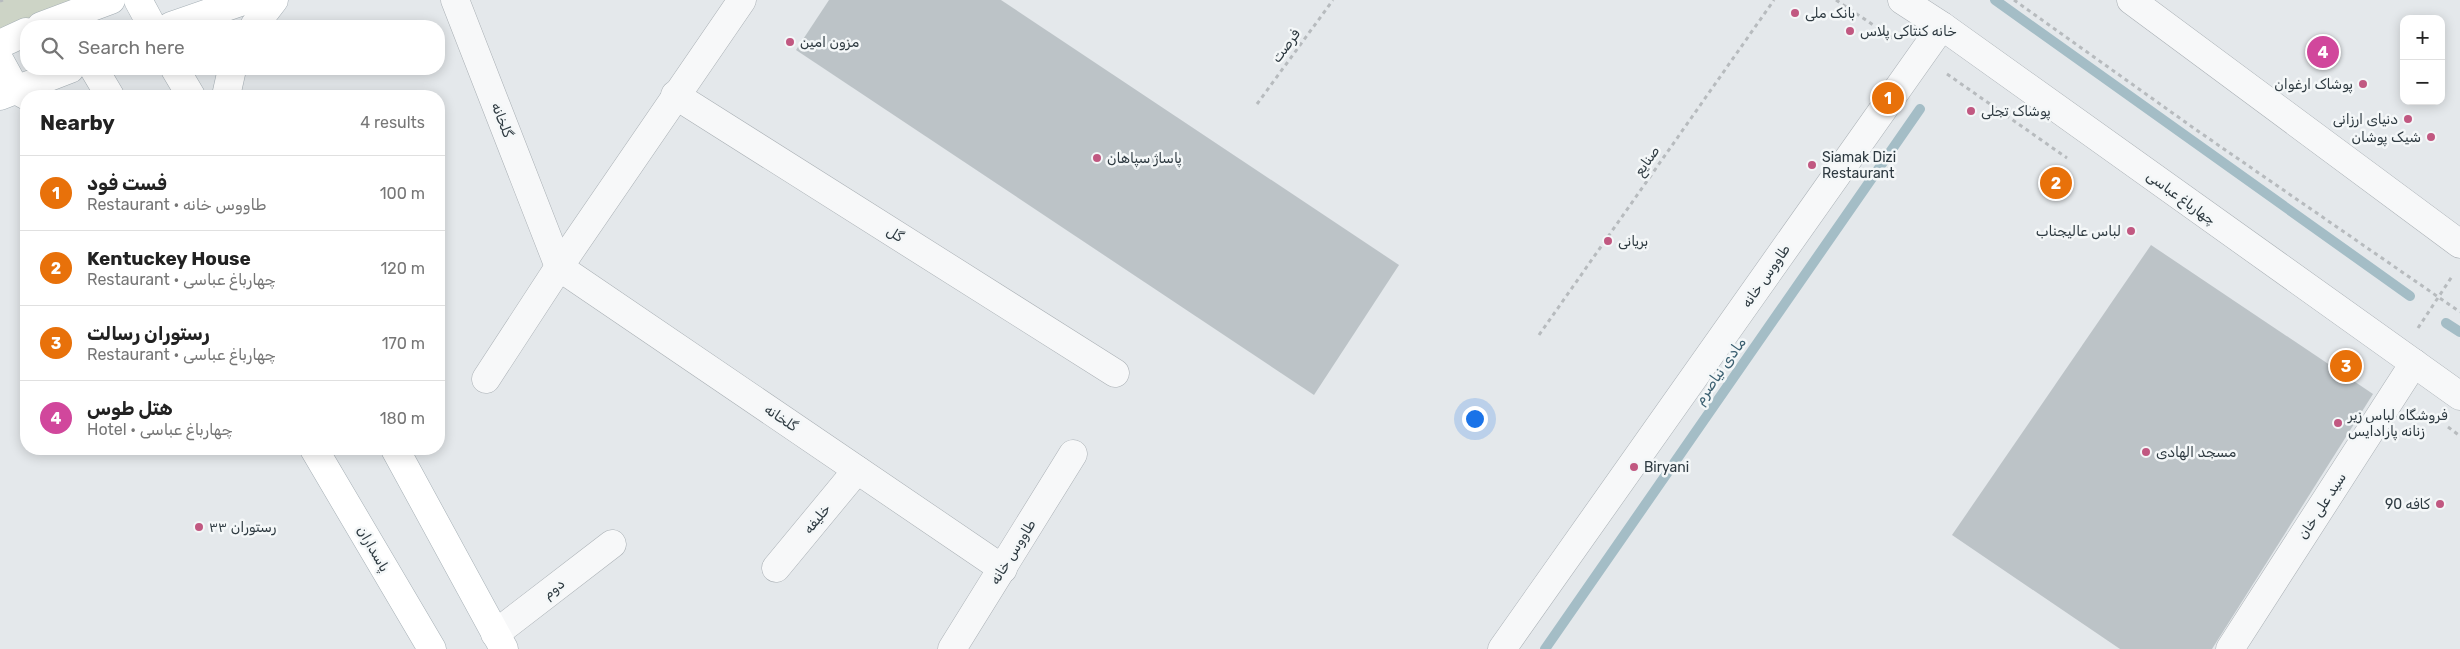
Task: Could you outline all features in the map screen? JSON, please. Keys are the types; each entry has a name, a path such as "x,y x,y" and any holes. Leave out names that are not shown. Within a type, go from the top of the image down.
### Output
{"main road":[{"path":"71,20 111,0"},
{"path":"138,0 149,20"},
{"path":"188,20 246,0"},
{"path":"259,20 274,0"},
{"path":"0,44 20,35"},
{"path":"0,61 14,94"},
{"path":"23,90 57,75"},
{"path":"98,75 106,90"},
{"path":"179,75 187,90"},
{"path":"227,90 231,75"},
{"name":"پاسداران","path":"318,455 432,649"},
{"path":"398,455 500,642"}],"street":[{"name":"گلخانه","path":"455,0 559,267 1003,569"},
{"path":"486,379 675,95 742,0"},
{"name":"چهارباغ عباسی","path":"1902,0 1942,26 2460,396"},
{"path":"2131,0 2460,244"},
{"name":"طاووس خانه","path":"1502,649 1942,26"},
{"name":"گل","path":"675,95 1115,373"},
{"name":"سید علی خان","path":"2230,649 2407,358"},
{"name":"طاووس خانه","path":"952,649 1073,454"},
{"name":"خلیفه","path":"776,568 857,470"},
{"name":"دوم","path":"500,642 612,544"}],"path":[{"name":"فرصت","path":"1257,104 1333,0"},
{"name":"صنایع","path":"1539,335 1774,0"},
{"path":"2014,0 2194,128 2460,312"},
{"path":"2407,358 2439,296 2455,272"}],"shaded area":[{"path":"0,0 90,0 37,20 20,20 20,26 0,34"}],"building":[{"name":"پاساژ سپاهان","path":"829,0 1001,0 1399,265 1314,395 796,50"},
{"path":"2151,245 2373,394 2212,649 2120,649 1952,535"}],"waterway":[{"path":"1995,0 2410,296"},
{"name":"مادی نیاصرم","path":"1545,649 1920,109"},
{"path":"2446,323 2460,332"}],"place":[{"name":"بانک ملی","path":"1795,13"},
{"name":"خانه کنتاکی پلاس","path":"1850,31"},
{"name":"مزون امین","path":"790,42"},
{"name":"هتل طوس","path":"2323,52"},
{"name":"پوشاک ارغوان","path":"2363,84"},
{"name":"فست فود","path":"1888,98"},
{"name":"پوشاک تجلی","path":"1971,111"},
{"name":"دنیای ارزانی","path":"2408,119"},
{"name":"شیک پوشان","path":"2431,137"},
{"name":"پاساژ سپاهان","path":"1097,158"},
{"name":"Siamak Dizi Restaurant","path":"1812,165"},
{"name":"Kentuckey House","path":"2056,183"},
{"name":"لباس عالیجناب","path":"2131,231"},
{"name":"بریانی","path":"1608,241"},
{"name":"رستوران رسالت","path":"2346,366"},
{"name":"فروشگاه لباس زیر زنانه پارادایس","path":"2338,423"},
{"name":"مسجد الهادی","path":"2146,452"},
{"name":"Biryani","path":"1634,467"},
{"name":"کافه 90","path":"2440,504"},
{"name":"رستوران ۳۳","path":"199,527"}]}
